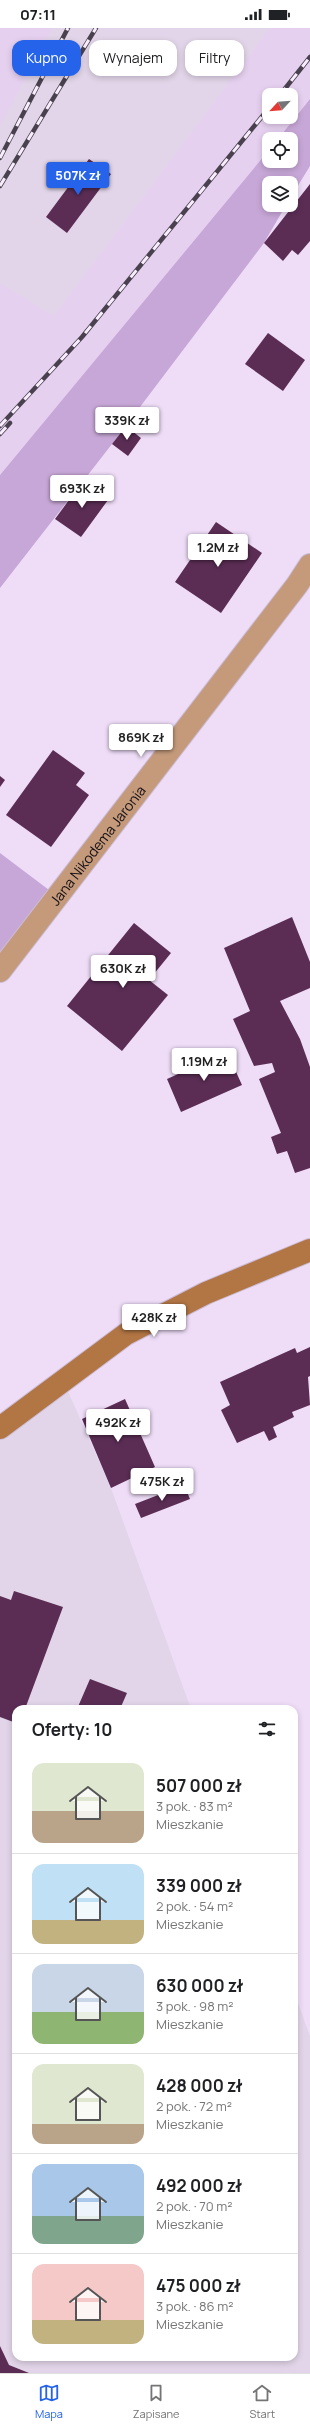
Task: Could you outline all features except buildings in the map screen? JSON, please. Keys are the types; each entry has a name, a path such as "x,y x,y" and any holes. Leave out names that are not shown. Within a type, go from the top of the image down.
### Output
{"main road":[{"path":"0,1428 126,1334 206,1293 310,1250"}],"street":[{"name":"Jana Nikodema Jaronia","path":"0,971 304,581 310,565"}],"shaded area":[{"path":"0,28 310,28 310,99 298,114 298,88 262,88 262,124 290,124 284,132 262,132 262,158 0,475"},
{"path":"52,28 270,28 244,63 244,40 185,40 185,76 234,76 54,316 0,283 0,126 27,76 81,76 81,40 46,40"},
{"path":"310,99 310,166 298,186 298,176 262,176 262,212 282,212 264,243 112,444 0,588 0,475 262,158 262,168 298,168 298,132 284,132 290,124 298,124 298,114"},
{"path":"0,853 57,896 0,971"},
{"path":"63,1380 111,1488 190,1705 12,1705 12,2361 298,2361 298,2003 310,2036 310,2373 0,2373 0,1428"}],"railway":[{"path":"0,158 68,28"},
{"path":"0,186 96,28"},
{"path":"286,88 310,57"},
{"path":"0,426 82,337 262,117"},
{"path":"0,434 10,423"}]}
